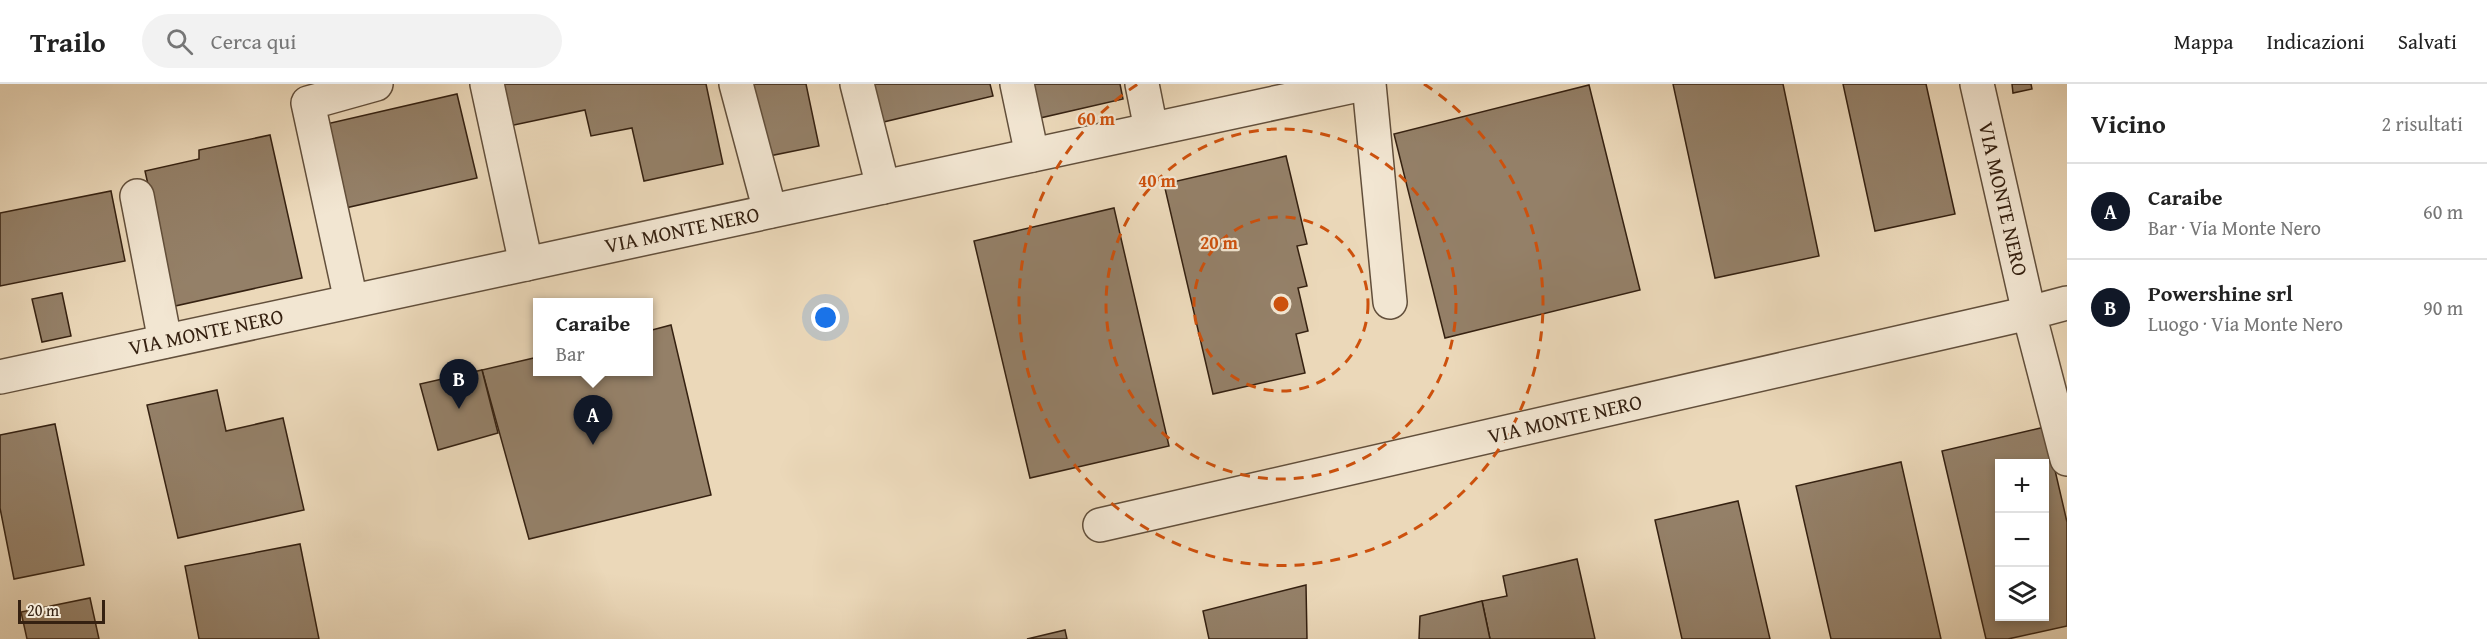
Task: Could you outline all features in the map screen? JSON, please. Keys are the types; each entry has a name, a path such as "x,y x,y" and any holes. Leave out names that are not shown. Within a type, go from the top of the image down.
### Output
{"street":[{"path":"351,301 308,103 376,84"},
{"path":"487,84 526,264"},
{"path":"736,84 770,211"},
{"path":"858,84 883,187"},
{"path":"1017,84 1032,155"},
{"path":"1142,84 1151,129"},
{"name":"VIA MONTE NERO","path":"1977,84 2029,313"},
{"path":"1352,85 1390,302"},
{"name":"VIA MONTE NERO","path":"0,377 1352,85"},
{"path":"137,196 165,341"},
{"name":"VIA MONTE NERO","path":"1100,525 2067,303"},
{"path":"2029,313 2067,459"}],"building":[{"path":"495,84 706,84 723,164 644,181 632,128 591,136 585,110 504,127"},
{"path":"753,84 806,84 819,146 769,156"},
{"path":"866,84 990,84 993,96 875,124"},
{"path":"1032,84 1120,84 1123,99 1040,118"},
{"path":"1673,84 1783,84 1819,256 1715,278"},
{"path":"1843,84 1926,84 1955,214 1875,231"},
{"path":"2012,84 2031,84 2032,89 2013,93"},
{"path":"1589,85 1640,290 1445,338 1394,134"},
{"path":"457,94 477,178 341,209 322,125"},
{"path":"270,135 302,278 175,306 145,171 199,159 199,150"},
{"path":"1286,156 1307,244 1297,246 1307,286 1298,288 1308,331 1296,334 1305,373 1213,394 1164,184"},
{"path":"111,191 125,261 0,286 0,213"},
{"path":"1114,208 1169,446 1030,478 974,241"},
{"path":"62,293 71,336 42,342 32,299"},
{"path":"671,325 711,495 529,539 482,370 533,358 533,376 653,376 653,330"},
{"path":"482,370 498,433 438,450 420,384"},
{"path":"217,390 226,431 283,418 304,510 178,538 147,405"},
{"path":"55,424 84,565 14,579 0,508 0,435"},
{"path":"2045,427 2067,522 2067,626 2008,639 1986,639 1942,451"},
{"path":"1901,462 1941,639 1831,639 1796,486"},
{"path":"1738,501 1770,639 1682,639 1655,520"},
{"path":"300,544 319,639 199,639 185,566"},
{"path":"1577,559 1595,639 1490,639 1482,601 1507,596 1503,576"},
{"path":"1306,585 1307,639 1209,639 1203,611"},
{"path":"90,598 99,639 27,639 21,612"},
{"path":"1482,601 1490,639 1419,639 1420,616"},
{"path":"1065,630 1067,639 1027,639"}],"place":[{"name":"Powershine srl","path":"459,409"},
{"name":"Caraibe","path":"593,445"}]}
